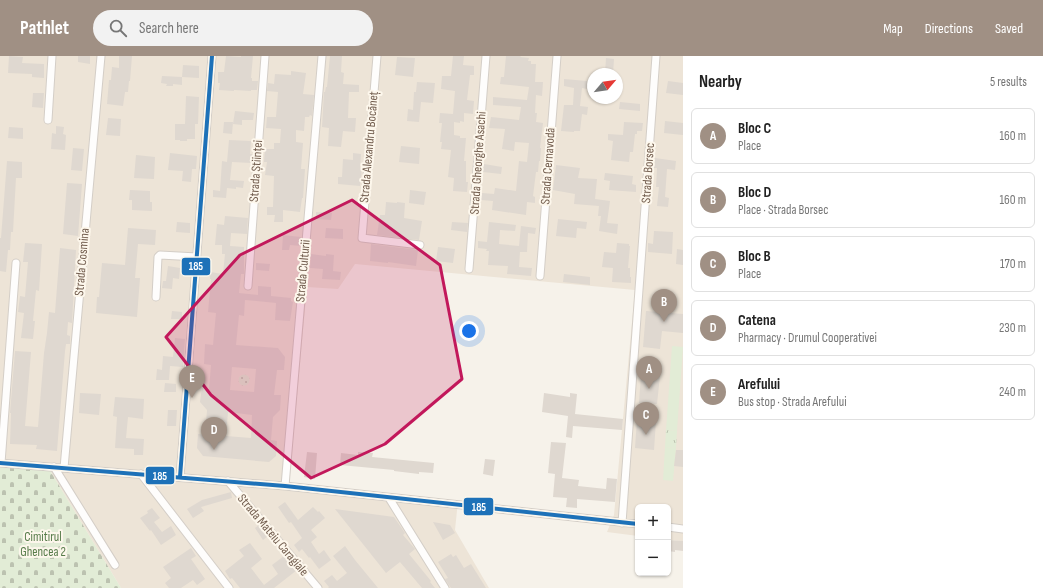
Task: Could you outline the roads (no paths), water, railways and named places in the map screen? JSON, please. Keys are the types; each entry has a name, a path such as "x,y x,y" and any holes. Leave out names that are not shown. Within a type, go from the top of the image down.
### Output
{"street":[{"path":"48,120 52,56"},
{"name":"Strada Cosmina","path":"64,468 101,56"},
{"path":"180,477 212,56"},
{"name":"Strada Științei","path":"248,286 265,56"},
{"name":"Strada Culturii","path":"285,486 322,56"},
{"name":"Strada Alexandru Bocăneț","path":"377,56 362,238 420,245"},
{"name":"Strada Gheorghe Asachi","path":"470,269 486,56"},
{"name":"Strada Cernavodă","path":"540,276 557,56"},
{"name":"Strada Borsec","path":"622,522 656,56"},
{"path":"156,297 158,257 160,255 197,256"},
{"path":"16,263 1,463 285,486 635,524"},
{"path":"54,467 115,565"},
{"path":"141,474 230,588"},
{"name":"Strada Mateiu Caragiale","path":"228,481 318,588"},
{"path":"388,498 445,588"},
{"path":"671,528 683,529"}],"place":[{"name":"Bloc D","path":"664,322"},
{"name":"Bloc C","path":"649,389"},
{"name":"Arefului","path":"192,398"},
{"name":"Bloc B","path":"646,435"},
{"name":"Catena","path":"214,450"}],"park label":[{"name":"Cimitirul Ghencea 2","path":"43,544"}]}
